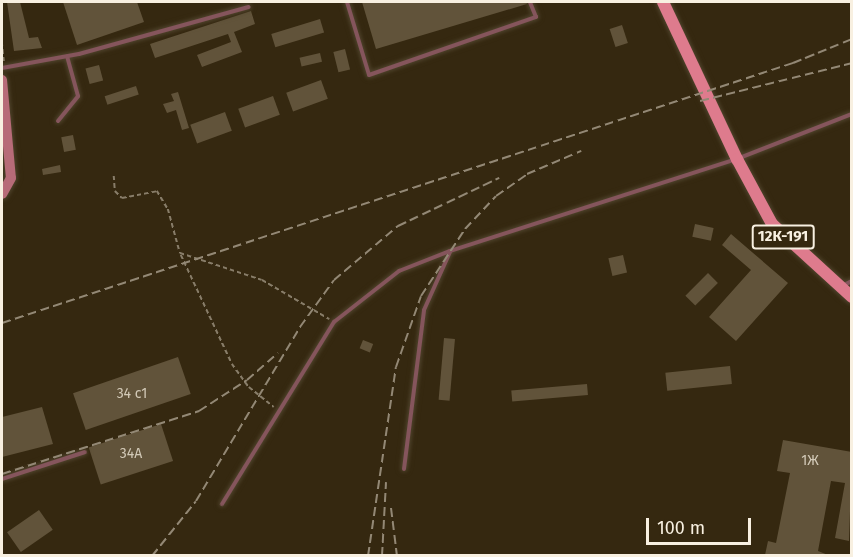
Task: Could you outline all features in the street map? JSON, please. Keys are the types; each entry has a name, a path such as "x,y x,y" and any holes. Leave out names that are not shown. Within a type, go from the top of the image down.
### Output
{"main road":[{"name":"12К-191","path":"663,2 737,159 772,225 852,297"},
{"path":"2,80 6,159 11,178 2,194"}],"lane":[{"path":"347,2 369,75 536,17 530,2"},
{"path":"2,68 67,56 249,7"},
{"path":"58,121 78,96 67,56"},
{"path":"222,504 334,322 399,271 450,251 737,159 852,114"},
{"path":"404,469 424,310 450,251"},
{"path":"840,287 852,280"},
{"path":"2,479 85,452"}],"path":[{"path":"114,176 115,191 122,198 156,191 168,209 180,253 232,364 249,387 279,412"},
{"path":"180,253 262,280 296,297 334,322"}],"building":[{"path":"7,2 20,2 29,38 38,37 42,48 14,51"},
{"path":"63,2 137,2 144,22 77,45"},
{"path":"362,2 526,2 527,4 376,49"},
{"path":"251,11 255,24 234,32 242,52 202,67 197,55 231,42 228,34 155,58 150,44"},
{"path":"320,19 324,32 275,47 271,34"},
{"path":"622,25 628,43 616,47 610,29"},
{"path":"345,49 350,69 338,72 333,52"},
{"path":"320,53 322,62 302,66 300,58"},
{"path":"99,65 103,80 90,84 85,69"},
{"path":"321,80 328,99 293,111 286,93"},
{"path":"136,86 139,95 107,105 105,96"},
{"path":"178,92 189,128 182,130 176,110 167,113 163,104 174,101 171,94"},
{"path":"273,96 280,115 245,127 238,109"},
{"path":"225,112 232,131 197,143 190,125"},
{"path":"73,135 76,150 64,152 61,137"},
{"path":"60,165 61,172 43,175 42,169"},
{"path":"695,224 714,228 711,241 692,237"},
{"path":"731,234 788,283 736,341 709,317 751,270 722,245"},
{"path":"623,255 627,273 612,276 608,258"},
{"path":"708,273 718,283 695,306 685,296"},
{"path":"444,338 455,339 450,401 439,400"},
{"path":"363,340 373,344 370,352 360,348"},
{"path":"178,357 191,394 86,430 73,393"},
{"path":"730,366 732,384 667,391 665,373"},
{"path":"587,384 588,395 512,402 511,391"},
{"path":"42,407 53,444 2,457 2,417"},
{"path":"161,424 173,461 101,485 89,447"},
{"path":"783,440 852,452 849,541 835,538 845,483 831,481 818,551 828,555 765,555 768,541 776,543 790,473 777,471"},
{"path":"39,510 53,530 21,552 7,532"}],"railway":[{"path":"2,323 793,63 852,39"},
{"path":"700,101 852,63"},
{"path":"368,556 396,367 421,296 465,229 496,196 527,174 581,151"},
{"path":"152,556 196,501 300,327 334,280 398,226 499,178"},
{"path":"2,474 199,411 247,380 278,353"},
{"path":"382,556 386,482"},
{"path":"391,508 397,556"}]}
